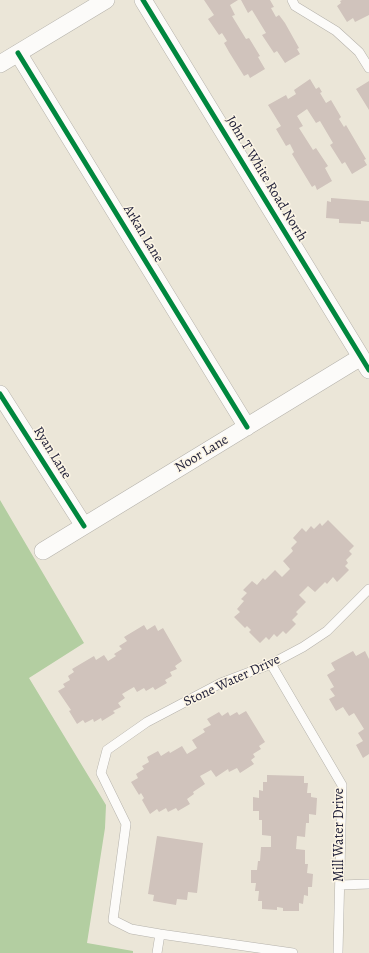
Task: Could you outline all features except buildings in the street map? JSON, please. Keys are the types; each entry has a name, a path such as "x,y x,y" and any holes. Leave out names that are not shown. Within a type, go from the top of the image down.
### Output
{"street":[{"path":"0,64 106,0"},
{"name":"John T White Road North","path":"143,0 365,364"},
{"name":"Arkan Lane","path":"18,53 247,427"},
{"name":"Noor Lane","path":"43,551 247,427 365,364"},
{"name":"Ryan Lane","path":"0,394 84,526"}],"lane":[{"path":"292,0 296,6 336,32 359,52 369,68"},
{"name":"Stone Water Drive","path":"160,934 131,929 113,920 126,824 101,773 107,750 147,722 221,683 271,664 303,647 327,631 369,589"},
{"name":"Mill Water Drive","path":"271,664 342,785 338,953"},
{"path":"340,885 369,884"},
{"path":"158,953 160,934 292,953"}],"green space":[{"path":"0,500 84,643 29,678 106,805 105,828 87,943 133,951 133,953 0,953"}],"cycle path":[{"path":"143,0 369,370"},
{"path":"18,53 247,427"},
{"path":"0,394 84,526"}]}
